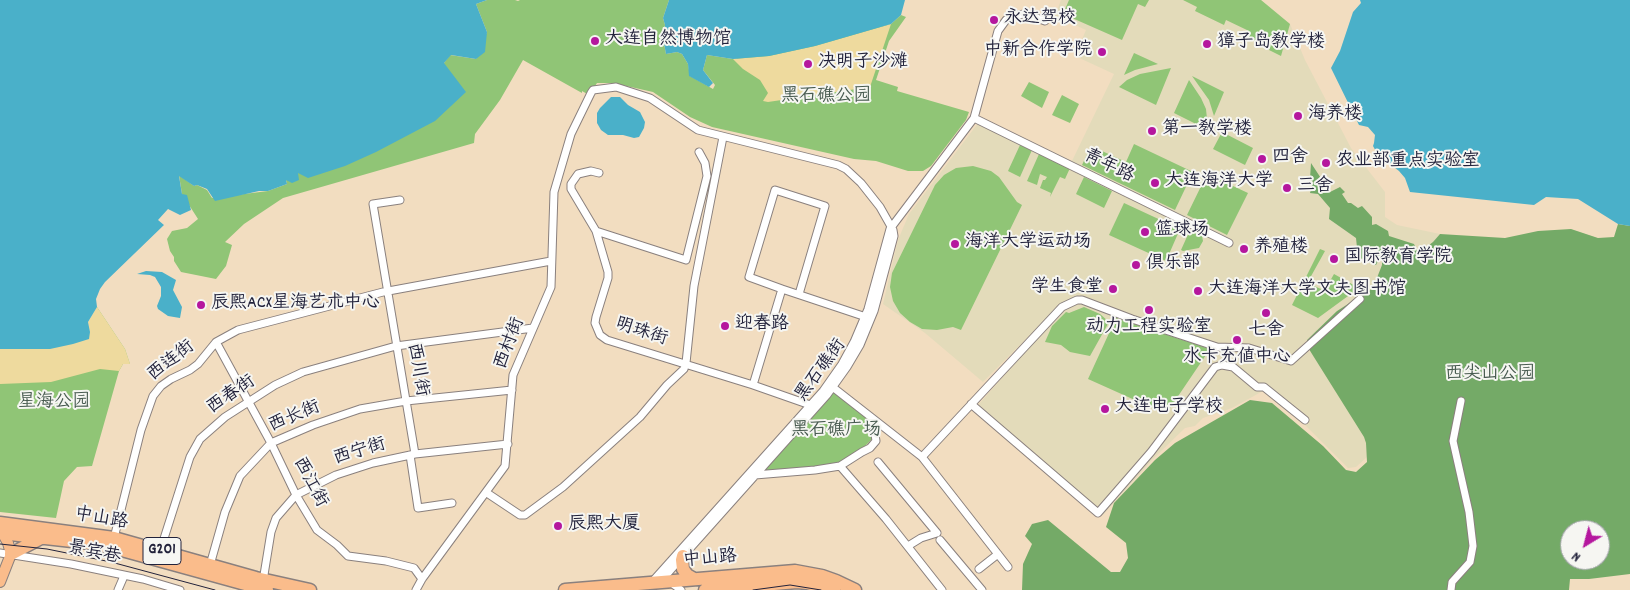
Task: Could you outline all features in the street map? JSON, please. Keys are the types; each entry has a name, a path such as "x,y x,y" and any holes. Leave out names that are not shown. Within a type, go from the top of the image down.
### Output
{"highway":[{"name":"中山路","path":"2,530 114,538 210,565 263,587"},
{"name":"中山路","path":"2,530 90,542 263,587 310,590"},
{"path":"5,553 43,537"},
{"path":"683,556 683,569 687,576 694,579"},
{"name":"中山路","path":"565,590 662,580 795,571 836,580 855,590"},
{"path":"634,590 651,588 662,580"},
{"name":"中山路","path":"704,590 759,588 807,583 834,590"}],"main road":[{"path":"0,582 8,542 2,530"}],"street":[{"path":"487,493 520,515 525,515 564,486 640,418 667,385 684,369 694,286 723,137 838,165 860,183 880,207 891,226 974,118 998,31 1006,20 1026,14 1045,21"},
{"name":"西村街","path":"416,590 422,579 505,466 513,375 551,288 554,192 571,134 593,90 616,87 650,98 698,130 723,137"},
{"name":"青年路","path":"974,118 1229,242"},
{"path":"596,231 686,260 707,176 705,163 699,152"},
{"name":"明珠街","path":"599,172 583,172 573,179 571,189 596,231 608,272 595,323 600,335 607,340 686,363 813,406"},
{"path":"798,294 825,206 775,190 749,277 782,289 868,318"},
{"name":"西川街","path":"400,200 373,204 406,401 418,508 452,503"},
{"name":"黑石礁街","path":"662,580 755,475 854,356 880,292 894,236 891,226"},
{"name":"西连街","path":"114,538 140,430 153,396 161,386 198,364 216,342 238,330 387,291 551,261"},
{"path":"753,385 782,289"},
{"path":"922,457 1062,307 1077,300 1082,300 1132,319 1217,347 1249,348 1291,361 1360,300"},
{"name":"西春街","path":"160,550 190,457 200,439 225,417 275,385 303,372 396,346 534,328"},
{"name":"西江街","path":"216,342 271,443 296,495 317,530 348,556 386,561 414,568 422,579"},
{"path":"971,404 1098,513 1152,452 1215,368 1222,365 1233,367 1257,387 1264,387 1305,420"},
{"path":"830,386 922,457 1008,568"},
{"name":"西长街","path":"210,565 225,512 240,476 271,443 313,425 360,409 406,401 512,390"},
{"path":"1451,590 1452,582 1470,562 1473,546 1469,512 1453,441 1461,401"},
{"name":"黑石礁街","path":"662,580 671,561 813,406"},
{"path":"755,475 840,466 870,448 876,441 874,428 877,422"},
{"name":"西宁街","path":"263,587 271,532 276,518 296,495 336,475 373,463 412,454 508,444"},
{"path":"878,462 937,533 921,538 908,546"},
{"path":"840,466 908,546 942,590"},
{"path":"940,540 982,590"},
{"name":"景宾巷","path":"5,553 72,564 143,579 179,590"},
{"path":"979,569 998,554"},
{"name":"黑石礁街","path":"662,580 671,561"},
{"path":"118,590 124,576"},
{"path":"662,580 681,590"}],"shaded area":[{"name":"大连海洋大学","path":"1061,0 1261,0 1290,24 1305,60 1351,148 1385,192 1385,217 1397,225 1440,234 1433,242 1382,282 1337,311 1293,354 1287,356 1219,345 1131,316 1079,295 1060,305 983,382 925,333 883,304 898,240 909,214 982,118 1072,161 1114,74 1075,56 1086,30 1055,16"},
{"name":"大连电子学校","path":"1081,301 1116,318 1210,349 1224,352 1248,350 1257,352 1267,361 1271,357 1294,363 1306,350 1312,353 1364,437 1367,457 1356,467 1348,468 1306,426 1263,391 1232,408 1203,418 1195,426 1185,428 1152,460 1103,515 1085,497 981,409 979,404 1046,328 1064,311"}],"green space":[{"name":"黑石礁公园","path":"487,0 669,0 663,18 665,25 663,38 666,54 677,52 682,54 688,64 690,76 713,89 715,85 703,70 707,55 733,59 891,24 901,15 906,17 889,41 876,80 898,87 897,91 969,112 966,120 931,166 923,171 908,171 876,161 854,159 712,127 690,117 653,92 613,83 597,83 589,95 582,91 582,93 523,60 500,100 475,134 474,143 283,198 244,224 225,242 232,245 226,266 216,279 181,272 174,261 167,239 172,231 187,228 198,219 182,194 179,175 194,186 197,185 207,190 212,198 268,191 287,184 286,180 444,63 450,55 476,59 487,32 476,4"},
{"path":"1069,0 1149,0 1145,7 1138,4 1122,40 1063,14"},
{"path":"1183,0 1261,0 1290,24 1281,56 1269,50 1270,48 1249,39 1247,36 1249,31 1226,20 1224,25 1195,11 1197,7"},
{"path":"1134,53 1158,64 1124,75"},
{"path":"1171,68 1156,105 1119,87 1127,80 1140,74"},
{"path":"1192,76 1224,92 1214,116 1209,100"},
{"path":"1189,80 1206,109 1207,119 1204,125 1200,126 1174,113"},
{"path":"1029,82 1049,92 1042,108 1021,96"},
{"path":"1062,95 1079,104 1070,123 1052,115"},
{"path":"1222,132 1253,148 1245,165 1213,149"},
{"path":"1134,144 1193,172 1175,210 1082,165 1091,146 1126,162"},
{"path":"1020,145 1032,150 1020,177 1008,171"},
{"path":"1039,154 1070,168 1065,179 1060,177 1050,197 1051,193 1040,188 1043,180 1047,177 1040,174 1037,185 1027,181"},
{"name":"西尖山公园","path":"1311,163 1330,192 1340,187 1345,192 1342,194 1348,203 1358,208 1362,206 1372,217 1372,225 1376,224 1388,231 1389,236 1414,244 1417,251 1421,251 1440,234 1505,238 1538,231 1571,229 1598,238 1614,237 1618,224 1630,226 1630,574 1589,579 1570,579 1569,590 1022,590 1023,564 1032,544 1025,536 1032,524 1048,520 1111,572 1120,572 1128,558 1126,543 1106,527 1114,503 1155,460 1175,443 1250,400 1272,403 1323,446 1346,470 1356,472 1367,462 1364,437 1307,346 1307,340 1337,311 1373,288 1382,265 1382,260 1380,257 1376,265 1358,257 1356,238 1329,219 1330,208 1318,194 1310,193 1313,182 1310,179"},
{"name":"海洋大学运动场","path":"973,166 991,171 999,177 1017,202 1022,205 961,330 953,327 937,330 922,329 900,313 893,301 890,287 892,273 935,185 944,175 956,168"},
{"name":"篮球场","path":"1207,174 1248,193 1227,235 1187,215"},
{"path":"1084,177 1112,191 1104,208 1076,194"},
{"name":"篮球场","path":"1124,203 1180,229 1166,261 1109,235"},
{"path":"1190,230 1202,236 1203,241 1199,248 1183,251 1181,250"},
{"path":"1320,249 1325,251 1310,278 1312,285 1321,289 1326,288 1334,274 1359,288 1318,318 1292,305"},
{"name":"星海公园","path":"97,307 125,349 130,364 123,364 119,371 92,466 77,467 64,481 56,518 0,512 0,349 89,339"},
{"path":"1084,307 1100,314 1109,322 1090,356 1070,352 1061,345 1045,342 1052,326 1066,312 1069,313"},
{"path":"1116,318 1210,349 1166,414 1088,379"},
{"name":"黑石礁广场","path":"833,391 872,422 872,439 838,464 759,474"}],"sand":[{"name":"决明子沙滩","path":"891,24 870,87 768,102 763,101 768,93 760,80 743,69 733,59 769,56 815,46"},
{"path":"97,307 125,349 130,364 123,364 119,371 100,369 51,382 0,384 0,349 23,349 90,332 88,322"}],"water":[{"path":"0,0 487,0 476,4 487,32 485,52 476,59 451,55 444,63 466,92 435,121 376,152 345,166 308,178 298,173 299,180 292,183 286,180 287,184 268,191 259,191 215,201 207,189 197,185 194,186 179,176 182,194 187,195 191,210 180,215 168,209 158,220 164,225 105,282 96,299 97,307 88,322 89,339 50,349 0,349"},
{"path":"669,0 905,0 901,15 891,24 815,46 769,56 733,59 707,55 703,70 713,83 709,87 689,76 688,64 682,54 677,52 666,54 663,38 665,25 663,18"},
{"path":"1360,0 1630,0 1630,226 1618,224 1578,199 1546,197 1534,205 1410,192 1405,178 1399,171 1378,155 1373,146 1375,135 1368,127 1359,125 1331,68 1340,51 1353,12 1361,3"},
{"path":"611,97 620,97 628,105 640,112 645,122 639,137 608,135 601,130 597,123 597,113"},
{"path":"146,271 162,272 176,280 173,290 182,307 180,318 168,316 158,309 161,287 155,277 137,274"}],"tram line":[{"path":"0,544 47,549 111,562 215,590"},
{"path":"753,590 790,585 821,590"}],"place":[{"name":"永达驾校","path":"994,20"},
{"name":"大连自然博物馆","path":"595,41"},
{"name":"獐子岛教学楼","path":"1207,44"},
{"name":"中新合作学院","path":"1102,52"},
{"name":"决明子沙滩","path":"808,64"},
{"name":"海养楼","path":"1298,116"},
{"name":"第一教学楼","path":"1152,131"},
{"name":"四舍","path":"1262,159"},
{"name":"农业部重点实验室","path":"1326,163"},
{"name":"大连海洋大学","path":"1155,183"},
{"name":"三舍","path":"1287,188"},
{"name":"篮球场","path":"1145,232"},
{"name":"海洋大学运动场","path":"955,244"},
{"name":"养殖楼","path":"1244,249"},
{"name":"国际教育学院","path":"1334,259"},
{"name":"俱乐部","path":"1136,265"},
{"name":"学生食堂","path":"1113,289"},
{"name":"大连海洋大学文夫图书馆","path":"1198,291"},
{"name":"辰熙ACX星海艺术中心","path":"201,305"},
{"name":"动力工程实验室","path":"1149,310"},
{"name":"七舍","path":"1266,313"},
{"name":"迎春路","path":"725,326"},
{"name":"水卡充值中心","path":"1237,340"},
{"name":"大连电子学校","path":"1105,409"},
{"name":"辰熙大厦","path":"558,526"}]}
